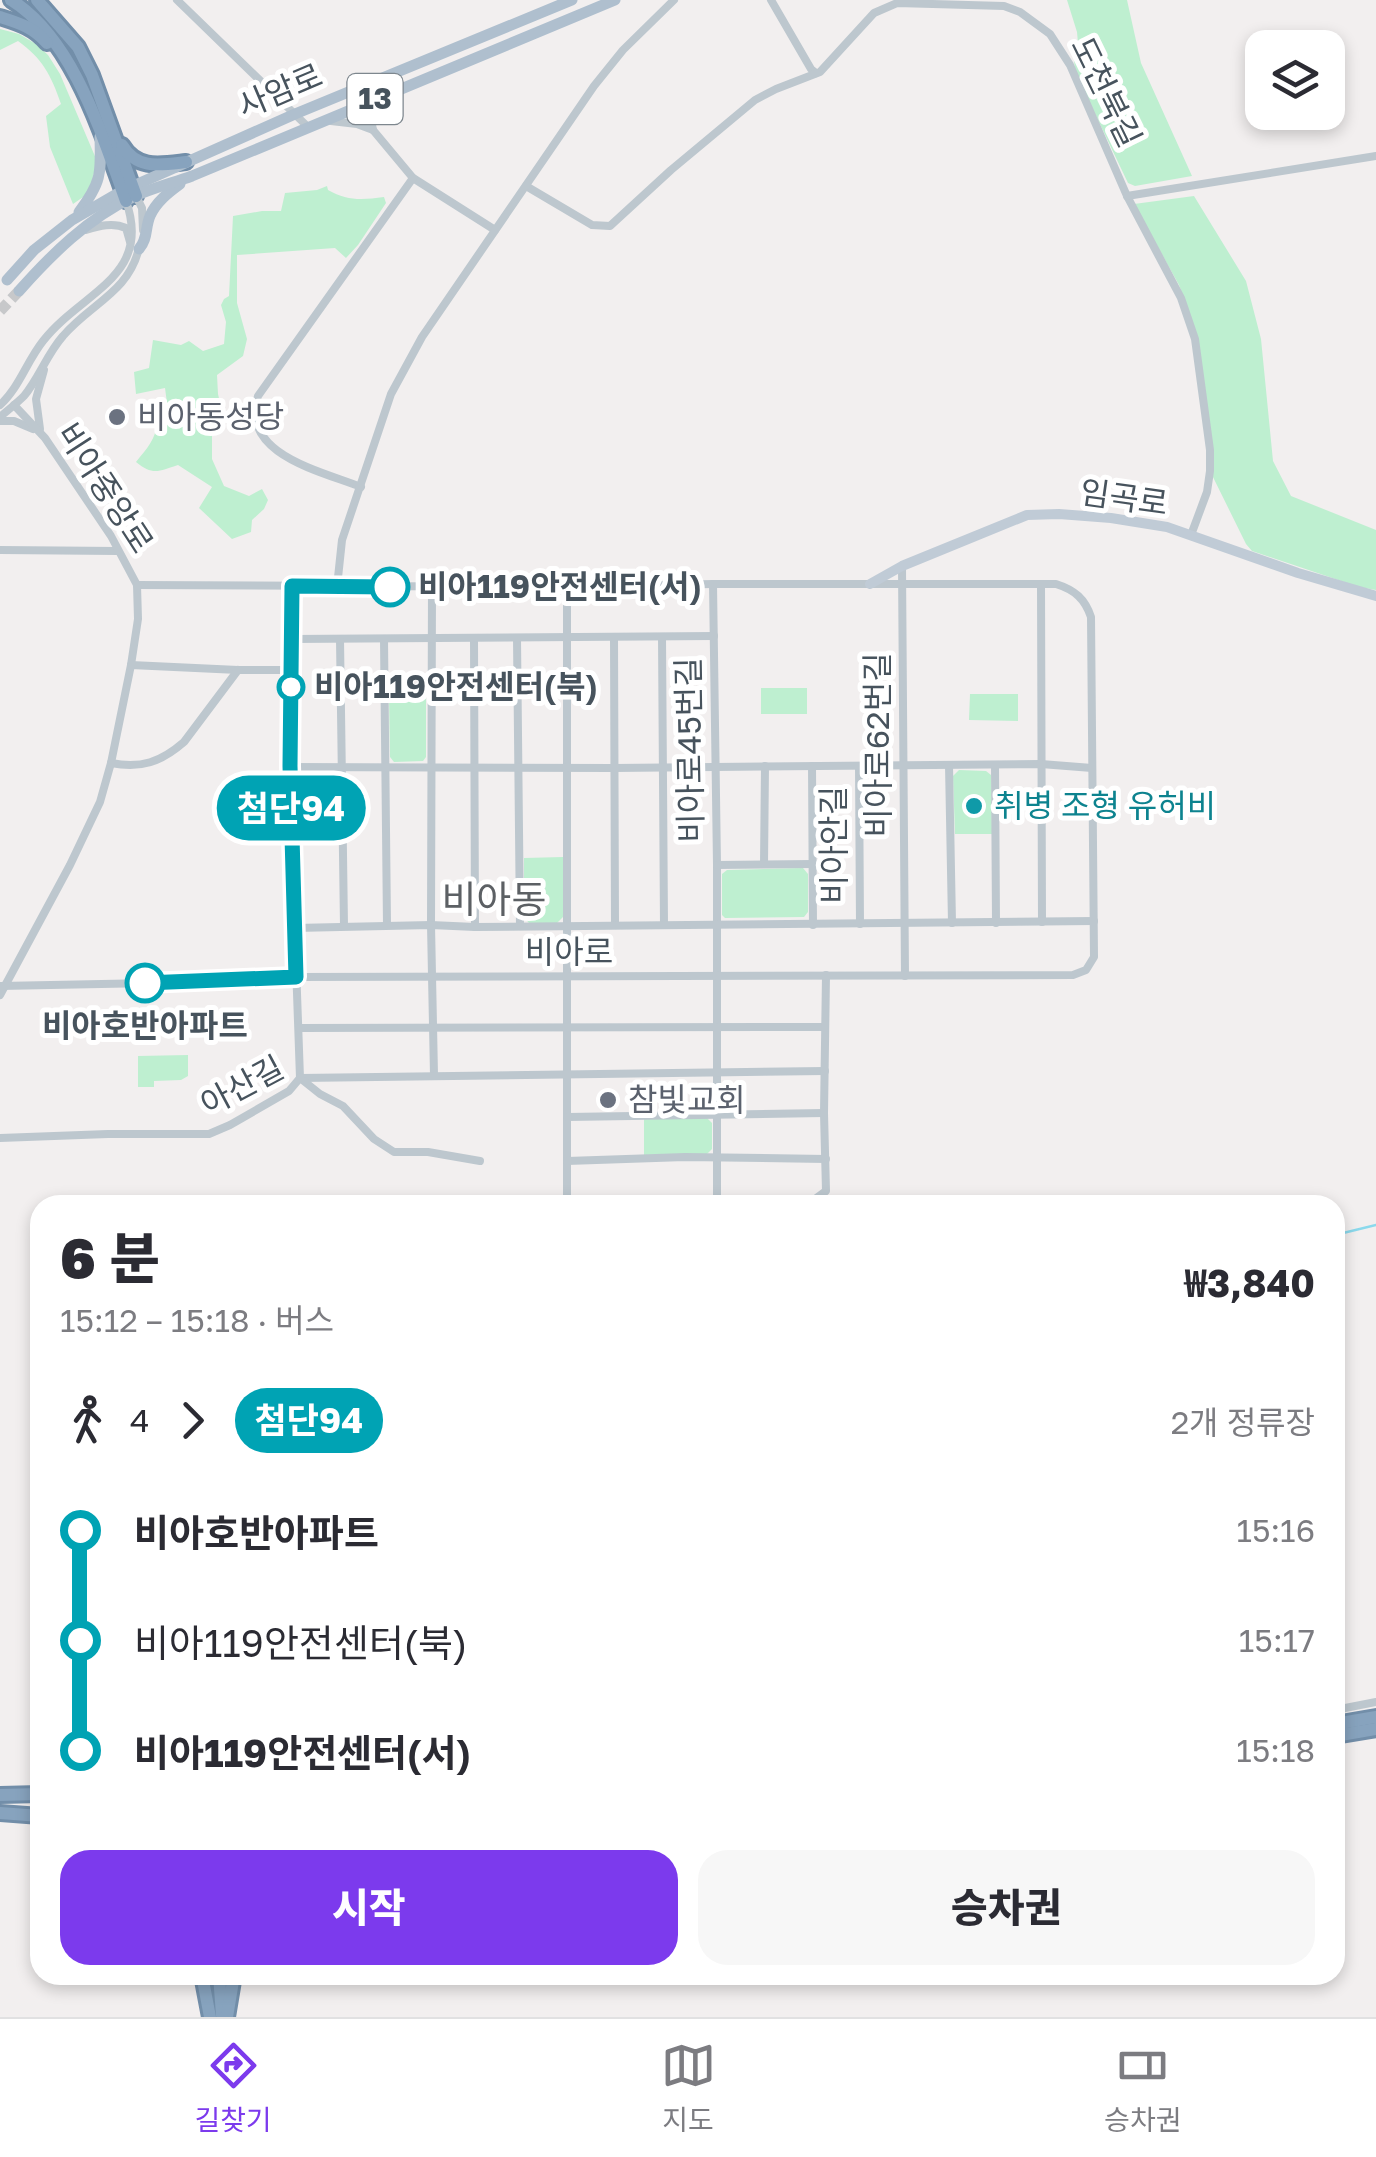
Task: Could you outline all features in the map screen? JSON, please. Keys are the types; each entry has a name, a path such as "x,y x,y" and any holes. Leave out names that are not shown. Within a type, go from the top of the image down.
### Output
{"highway":[{"path":"11,0 42,24 58,44 106,130 127,152 144,164 186,162"},
{"path":"26,0 58,22"},
{"path":"37,0 78,48 92,76 129,193"},
{"path":"0,17 26,24 38,32 69,66"},
{"path":"1345,1722 1376,1717"},
{"path":"1345,1735 1376,1729"},
{"path":"0,1795 30,1794"},
{"path":"0,1810 30,1807"},
{"path":"0,1810 30,1814"},
{"path":"204,1985 212,2017"},
{"path":"212,2017 214,1985"},
{"path":"217,1985 225,2017"},
{"path":"225,2017 232,1985"}],"main road":[{"name":"사암로","path":"74,227 186,162 572,0"},
{"name":"사암로","path":"129,193 192,176 614,0"},
{"path":"74,227 99,180 106,130"},
{"path":"135,248 145,244 149,219 156,206 192,176"},
{"name":"13","path":"8,280 34,250 74,227"},
{"name":"13","path":"18,291 74,227"},
{"name":"임곡로","path":"870,584 902,566 1027,515 1059,514 1167,527 1376,596"}],"street":[{"path":"177,0 308,126"},
{"path":"336,587 342,540 391,394 422,337 594,86 623,50 674,0"},
{"path":"771,0 816,73"},
{"name":"도천북길","path":"526,186 592,225 610,226 755,100 820,72 885,6 897,2 1004,6 1020,12 1050,34 1070,65 1128,196 1182,298 1195,340 1210,450 1206,492 1191,535"},
{"name":"사암로","path":"373,130 370,114 378,98"},
{"name":"사암로","path":"326,120 373,130"},
{"path":"373,130 414,178 496,230"},
{"path":"1128,196 1376,156"},
{"path":"360,487 282,456 264,440 254,410 258,396 414,178"},
{"path":"0,419 26,394 64,334 131,274 143,226 142,208 129,193"},
{"path":"74,227 121,226 126,228 135,248"},
{"path":"0,405 9,397 42,342 114,276 135,248"},
{"path":"41,434 36,391 51,352"},
{"name":"비아중앙로","path":"1,989 100,802 132,666 138,619 138,585 111,536 41,434 14,405"},
{"path":"0,419 22,423 41,434"},
{"path":"0,550 118,551"},
{"name":"비아로62번길","path":"902,566 904,976"},
{"name":"비아로45번길","path":"713,584 717,1195"},
{"path":"1040,584 1042,922"},
{"name":"비아로","path":"1,989 296,977 1080,973 1094,958 1092,618 1079,595 1068,588 1056,584 138,585"},
{"path":"292,586 290,766 300,1078 825,1072"},
{"path":"432,587 430,925 434,1075"},
{"path":"566,587 567,1195"},
{"name":"비아로45번길","path":"292,638 714,636"},
{"path":"614,637 616,926"},
{"path":"662,637 664,925"},
{"path":"474,638 475,926"},
{"path":"518,638 520,926"},
{"path":"340,639 344,926"},
{"path":"384,639 387,925"},
{"path":"132,666 292,670"},
{"path":"111,764 140,766 160,760 184,742 238,670"},
{"name":"비아안길","path":"290,766 1041,764 1092,768"},
{"path":"949,765 952,923"},
{"path":"994,765 996,923"},
{"path":"764,864 765,766"},
{"name":"비아안길","path":"812,766 813,924"},
{"name":"비아안길","path":"859,766 860,924"},
{"name":"비아로45번길","path":"717,864 764,864"},
{"name":"비아안길","path":"764,864 812,864"},
{"path":"295,928 1094,922"},
{"path":"822,1195 826,1192 826,975"},
{"path":"299,1028 825,1028"},
{"name":"아산길","path":"0,1138 209,1134 289,1091 300,1078 343,1106 374,1139 394,1152 428,1152 480,1161"},
{"path":"567,1116 824,1113"},
{"path":"567,1161 826,1160"},
{"path":"1345,1708 1376,1702"}],"green space":[{"path":"1067,0 1127,0 1141,63 1192,176 1135,186 1128,183 1075,72 1074,59 1079,54 1077,32"},
{"path":"0,29 19,34 48,55 97,161 89,193 73,204 50,147 46,116 61,104 53,84 40,61 18,41 0,50"},
{"path":"327,186 342,196 384,197 386,203 346,258 335,248 237,255 237,303 247,339 243,356 217,375 224,420 212,434 212,459 224,486 249,496 262,489 268,500 252,520 251,532 232,539 199,508 212,487 178,465 152,471 136,462 155,433 155,412 167,403 165,388 136,394 134,372 149,368 153,340 181,345 189,341 203,351 224,344 226,322 221,305 229,296 233,216 281,211 285,193"},
{"path":"1194,196 1246,281 1261,339 1273,461 1291,496 1376,530 1376,590 1252,551 1211,473 1188,309 1134,204"},
{"path":"761,688 807,688 807,714 761,714"},
{"path":"970,694 1018,694 1018,721 969,720"},
{"path":"389,696 426,696 423,761 394,762 390,757"},
{"path":"959,770 986,771 991,775 992,834 955,834 953,776"},
{"path":"563,857 563,917 557,923 529,923 524,917 524,858"},
{"path":"803,868 808,874 808,912 804,917 722,915 722,874 727,870"},
{"path":"188,1055 188,1076 154,1081 154,1087 138,1087 138,1056"},
{"path":"707,1118 712,1123 712,1149 707,1154 644,1155 644,1119"}],"waterway":[{"path":"1345,1233 1376,1225"}],"tunnel":[{"path":"0,311 19,291"}],"bus line":[{"name":"첨단94","path":"145,983 296,977 290,766 292,586 390,587"}],"place":[{"name":"비아동성당","path":"117,417"},
{"name":"비아119안전센터(서)","path":"390,587"},
{"name":"비아119안전센터(북)","path":"291,687"},
{"name":"취병 조형 유허비","path":"974,806"},
{"name":"비아호반아파트","path":"145,983"},
{"name":"참빛교회","path":"608,1100"}],"district":[{"name":"비아동","path":"494,900"}]}
